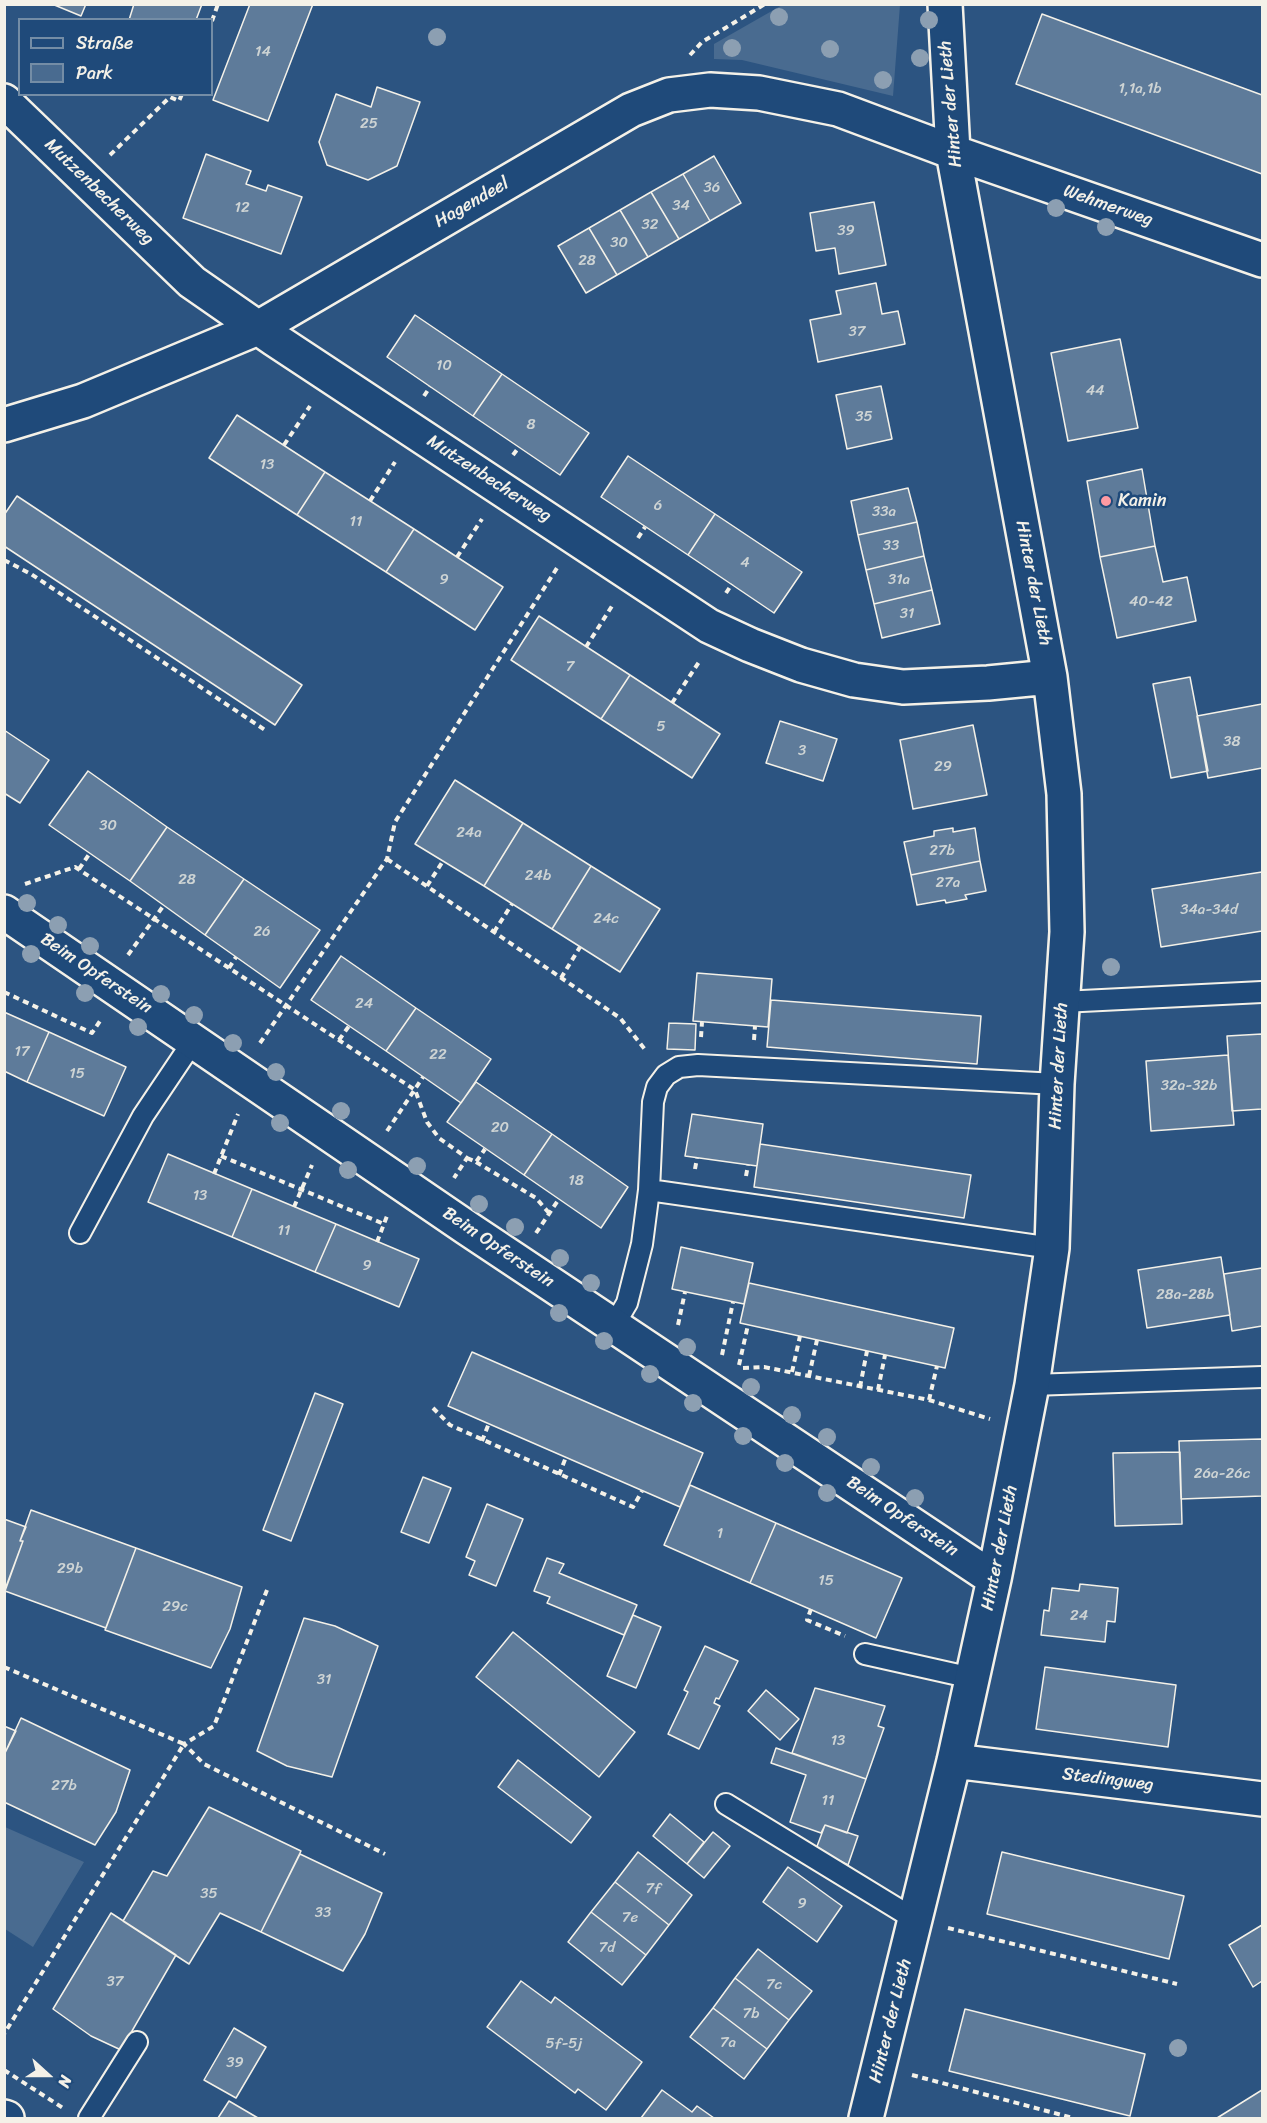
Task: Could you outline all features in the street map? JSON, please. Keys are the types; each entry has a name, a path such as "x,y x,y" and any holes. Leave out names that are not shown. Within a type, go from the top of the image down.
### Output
{"street":[{"name":"Hinter der Lieth","path":"866,2118 954,1761 994,1579 1032,1385 1052,1248 1057,1084 1067,932 1064,794 1050,677 953,152 945,4"},
{"name":"Hagendeel","path":"4,425 83,401 258,328 631,110 669,95 710,90 759,93 793,99 838,109 953,152"},
{"name":"Mutzenbecherweg","path":"4,101 192,282 685,611 719,631 801,666 854,680 893,686 959,685 1050,677"},
{"name":"Wehmerweg","path":"953,152 1263,260"},
{"name":"Beim Opferstein","path":"10,900 115,987 434,1205 994,1579"},
{"name":"Stedingweg","path":"954,1761 1263,1799"}],"lane":[{"path":"1062,1002 1263,992"},
{"path":"80,1233 143,1116 194,1040"},
{"path":"614,1325 627,1303 642,1244 649,1190 653,1102 657,1087 666,1076 679,1067 695,1065 1057,1084"},
{"path":"649,1190 1052,1248"},
{"path":"1032,1385 1263,1377"},
{"path":"866,1654 972,1678"},
{"path":"726,1804 916,1920"},
{"path":"89,2118 137,2042"}],"path":[{"path":"213,18 218,4"},
{"path":"669,95 690,56 702,42 765,4"},
{"path":"86,178 170,97 179,101 181,96"},
{"path":"284,445 329,375"},
{"path":"370,501 415,431"},
{"path":"457,558 502,488"},
{"path":"213,1174 221,1156 246,1076 285,1005 387,859 395,822 577,537"},
{"path":"4,560 32,574 265,730"},
{"path":"586,647 633,575"},
{"path":"672,703 719,631"},
{"path":"79,869 90,853"},
{"path":"387,859 620,1018 666,1076"},
{"path":"427,886 443,861"},
{"path":"10,900 75,867 79,869 415,1090 427,1122 439,1138 467,1158 536,1198 549,1213"},
{"path":"494,932 512,904"},
{"path":"4,992 92,1033 115,987 164,905"},
{"path":"561,978 580,947"},
{"path":"229,968 236,957"},
{"path":"339,1040 349,1026"},
{"path":"368,1159 423,1077"},
{"path":"294,1208 327,1131"},
{"path":"476,1162 486,1149"},
{"path":"221,1156 384,1224"},
{"path":"434,1205 467,1158"},
{"path":"676,1332 685,1292"},
{"path":"721,1358 733,1302"},
{"path":"748,1325 738,1369 764,1367 929,1400 1023,1430"},
{"path":"792,1372 800,1336"},
{"path":"809,1376 817,1340"},
{"path":"860,1387 867,1351"},
{"path":"878,1390 885,1355"},
{"path":"929,1400 937,1366"},
{"path":"433,1408 450,1425 482,1441 633,1507 642,1491"},
{"path":"482,1441 489,1423"},
{"path":"559,1475 566,1458"},
{"path":"4,2034 184,1744 214,1726 267,1590"},
{"path":"811,1610 807,1620 849,1638 866,1654"},
{"path":"4,1667 184,1744 204,1764 385,1854"},
{"path":"916,1920 1177,1984"},
{"path":"880,2066 1073,2118"},
{"path":"4,2070 70,2112"}],"green space":[{"path":"784,4 900,5 893,96 742,60 714,59 714,44"},
{"path":"5,1827 84,1862 33,1947 5,1929"}],"building":[{"path":"52,4 86,4 81,16"},
{"path":"134,4 202,4 197,18 130,18"},
{"path":"250,4 313,4 268,121 213,100"},
{"path":"1042,14 1262,95 1262,174 1016,84"},
{"path":"377,87 420,102 397,166 368,180 327,165 319,142 336,94 371,107"},
{"path":"206,154 251,171 246,184 266,191 268,185 302,197 281,254 183,218"},
{"path":"714,156 741,203 710,221 683,174"},
{"path":"683,174 710,221 679,239 651,192"},
{"path":"651,192 679,239 648,257 620,210"},
{"path":"874,202 886,265 839,274 835,248 816,251 810,213"},
{"path":"620,210 648,257 617,275 589,228"},
{"path":"589,228 617,275 586,293 558,246"},
{"path":"876,283 882,314 898,311 905,344 818,362 810,320 841,314 836,291"},
{"path":"415,315 502,374 473,416 387,357"},
{"path":"1120,339 1138,428 1068,441 1051,353"},
{"path":"502,374 589,433 560,475 473,416"},
{"path":"881,386 892,439 847,449 836,395"},
{"path":"237,415 325,472 297,515 209,458"},
{"path":"628,456 715,514 688,555 601,497"},
{"path":"1142,469 1155,546 1100,557 1087,481"},
{"path":"325,472 414,529 386,572 297,515"},
{"path":"908,488 917,522 858,535 851,501"},
{"path":"17,496 302,685 275,725 4,546 4,515"},
{"path":"715,514 802,572 774,613 688,555"},
{"path":"917,522 924,556 866,570 858,535"},
{"path":"414,529 503,587 475,630 386,572"},
{"path":"1155,546 1163,582 1187,577 1196,621 1117,638 1100,557"},
{"path":"924,556 932,590 874,604 866,570"},
{"path":"932,590 940,624 882,638 874,604"},
{"path":"539,616 630,675 601,719 511,660"},
{"path":"630,675 720,734 692,778 601,719"},
{"path":"1190,677 1208,771 1171,778 1153,684"},
{"path":"1262,704 1262,768 1208,778 1197,716"},
{"path":"780,721 837,739 823,781 766,763"},
{"path":"973,725 987,795 913,809 900,740"},
{"path":"4,730 49,760 20,803 4,793"},
{"path":"88,771 167,827 130,881 49,825"},
{"path":"455,780 523,823 484,886 415,844"},
{"path":"523,823 591,866 552,929 484,886"},
{"path":"167,827 244,879 205,935 130,881"},
{"path":"953,828 953,832 975,828 980,861 911,875 904,842 934,836 934,831"},
{"path":"980,861 986,891 965,895 967,899 917,905 911,875"},
{"path":"591,866 660,909 620,972 552,929"},
{"path":"1262,872 1262,931 1161,947 1152,889"},
{"path":"244,879 320,930 280,988 205,935"},
{"path":"341,956 416,1008 386,1051 311,1000"},
{"path":"697,973 772,979 768,1027 693,1021"},
{"path":"771,1000 981,1016 977,1064 767,1047"},
{"path":"416,1008 491,1059 461,1103 386,1051"},
{"path":"4,1012 49,1032 27,1082 4,1071"},
{"path":"669,1023 696,1024 695,1050 667,1049"},
{"path":"49,1032 126,1067 104,1116 27,1082"},
{"path":"1262,1034 1262,1109 1232,1111 1227,1036"},
{"path":"1228,1055 1234,1125 1151,1131 1146,1061"},
{"path":"476,1082 552,1134 524,1175 447,1122"},
{"path":"692,1114 763,1124 757,1166 685,1156"},
{"path":"552,1134 628,1187 601,1228 524,1175"},
{"path":"760,1144 971,1175 964,1218 754,1187"},
{"path":"168,1154 252,1189 232,1237 148,1202"},
{"path":"252,1189 336,1224 315,1272 232,1237"},
{"path":"336,1224 419,1259 399,1307 315,1272"},
{"path":"681,1247 753,1263 744,1304 672,1289"},
{"path":"1221,1257 1230,1315 1147,1328 1138,1270"},
{"path":"1262,1268 1262,1326 1232,1331 1224,1274"},
{"path":"749,1283 954,1328 945,1368 740,1323"},
{"path":"472,1352 703,1453 680,1507 448,1406"},
{"path":"315,1393 343,1404 291,1541 263,1530"},
{"path":"1262,1439 1262,1496 1181,1499 1179,1441"},
{"path":"1180,1452 1182,1524 1115,1526 1113,1453"},
{"path":"423,1477 451,1488 429,1543 401,1532"},
{"path":"690,1485 776,1523 750,1583 664,1545"},
{"path":"487,1504 523,1519 496,1586 469,1575 475,1561 466,1557"},
{"path":"31,1510 136,1548 106,1628 5,1591 23,1541 20,1541"},
{"path":"4,1519 26,1527 4,1592"},
{"path":"776,1523 902,1578 876,1638 750,1583"},
{"path":"136,1548 242,1587 230,1629 211,1668 105,1630"},
{"path":"547,1558 564,1564 559,1573 637,1605 624,1635 547,1603 550,1597 534,1591"},
{"path":"1080,1584 1118,1588 1115,1622 1107,1621 1105,1642 1041,1635 1044,1610 1049,1611 1052,1588 1079,1591"},
{"path":"633,1615 661,1627 636,1688 607,1676"},
{"path":"304,1618 335,1626 378,1646 332,1777 287,1766 257,1751"},
{"path":"513,1632 635,1732 599,1777 476,1677"},
{"path":"705,1646 738,1661 719,1699 716,1698 714,1703 720,1706 699,1749 668,1734 688,1692 684,1690"},
{"path":"1045,1667 1176,1685 1168,1747 1036,1729"},
{"path":"815,1688 885,1706 878,1726 884,1728 866,1779 792,1753"},
{"path":"766,1690 799,1719 780,1740 748,1711"},
{"path":"21,1718 130,1770 116,1812 95,1845 4,1802 4,1755"},
{"path":"4,1726 16,1731 4,1755"},
{"path":"776,1748 866,1779 847,1833 825,1825 821,1833 790,1822 806,1775 771,1763"},
{"path":"518,1760 591,1817 571,1843 498,1787"},
{"path":"209,1807 301,1851 261,1932 220,1913 189,1964 123,1921 153,1871 167,1876"},
{"path":"670,1814 704,1842 687,1864 653,1836"},
{"path":"825,1825 858,1836 848,1865 816,1849"},
{"path":"713,1832 730,1846 704,1878 687,1864"},
{"path":"638,1852 692,1895 669,1925 615,1882"},
{"path":"1002,1852 1184,1896 1169,1959 987,1914"},
{"path":"300,1854 382,1893 365,1934 343,1971 261,1932"},
{"path":"788,1867 842,1906 817,1942 763,1902"},
{"path":"615,1882 669,1925 646,1955 591,1912"},
{"path":"591,1912 646,1955 622,1985 568,1942"},
{"path":"111,1913 176,1955 121,2050 91,2036 53,2009"},
{"path":"1262,1925 1262,1981 1253,1987 1229,1945"},
{"path":"758,1949 812,1991 789,2020 735,1978"},
{"path":"735,1978 789,2020 767,2049 713,2008"},
{"path":"521,1981 551,2003 555,1997 642,2062 606,2110 578,2089 575,2093 487,2027"},
{"path":"713,2008 767,2049 744,2079 690,2037"},
{"path":"965,2009 1145,2054 1130,2116 949,2071"},
{"path":"234,2028 266,2047 236,2098 204,2080"},
{"path":"662,2090 692,2112 697,2106 714,2118 641,2118"},
{"path":"1262,2090 1262,2118 1217,2118"},
{"path":"229,2101 258,2118 218,2118"}],"place":[{"name":"Kamin","path":"1106,501"}]}
